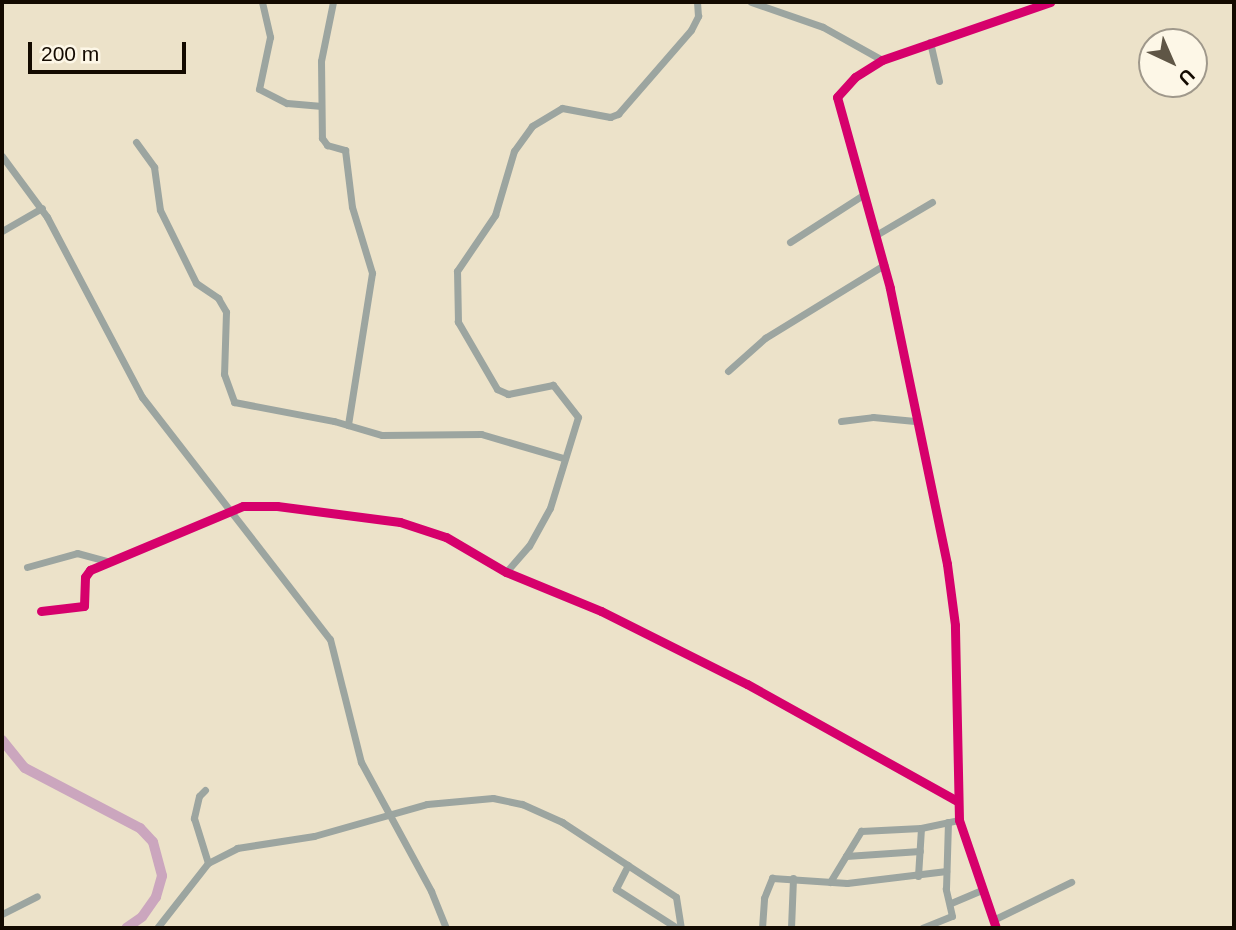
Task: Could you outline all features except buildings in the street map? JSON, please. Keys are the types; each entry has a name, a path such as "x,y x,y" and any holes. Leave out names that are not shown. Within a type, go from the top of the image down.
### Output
{"street":[{"path":"262,2 270,37 259,89 292,104 318,106"},
{"path":"333,2 322,47 318,106 323,141 345,150 352,207 372,262 360,371 348,425"},
{"path":"506,572 529,546 550,508 563,458 579,426 576,413 553,384 508,394 497,389 458,322 457,271 495,215 514,151 532,126 562,108 610,117 618,114 691,30 698,16 697,2"},
{"path":"751,2 823,27 882,60"},
{"path":"1050,2 882,60 855,77 837,97 884,265 947,564 955,625 959,820 995,924 1070,882"},
{"path":"930,42 939,81"},
{"path":"136,142 154,167 160,210 196,283 218,298 226,312 224,373 231,399 238,405 348,425 387,435 481,434 563,458"},
{"path":"2,156 42,208 142,397 334,647 353,740 386,812 431,891 446,928"},
{"path":"790,242 863,195"},
{"path":"876,235 932,202"},
{"path":"2,231 42,208"},
{"path":"728,371 765,338 884,265"},
{"path":"842,421 873,417 915,421"},
{"path":"41,611 85,606 86,573 243,506 277,506 400,522 446,537 506,572 601,611 747,684 957,801"},
{"path":"27,567 77,553 110,562"},
{"path":"205,790 199,796 194,818 208,863"},
{"path":"157,928 208,863 237,848 314,836 386,812 468,799 522,804 562,822 676,897 679,928"},
{"path":"830,882 862,831 921,828 959,820"},
{"path":"922,928 950,920 951,903 946,871 948,822"},
{"path":"918,876 921,828"},
{"path":"846,856 920,851"},
{"path":"628,865 615,887 618,892 679,928"},
{"path":"762,928 768,882 793,878 830,882 918,876 946,871"},
{"path":"791,928 793,878"},
{"path":"951,903 982,890"},
{"path":"2,914 37,896"}],"waterway":[{"path":"2,740 25,768 140,828 153,842 162,876 156,897 142,917 126,928"}],"cycle path":[{"path":"996,928 959,820 955,625 947,564 890,288 837,97 855,77 882,60 1050,2"},
{"path":"41,611 84,606 85,577 90,570 243,506 277,506 400,522 446,537 506,572 601,611 747,684 957,801"}]}
